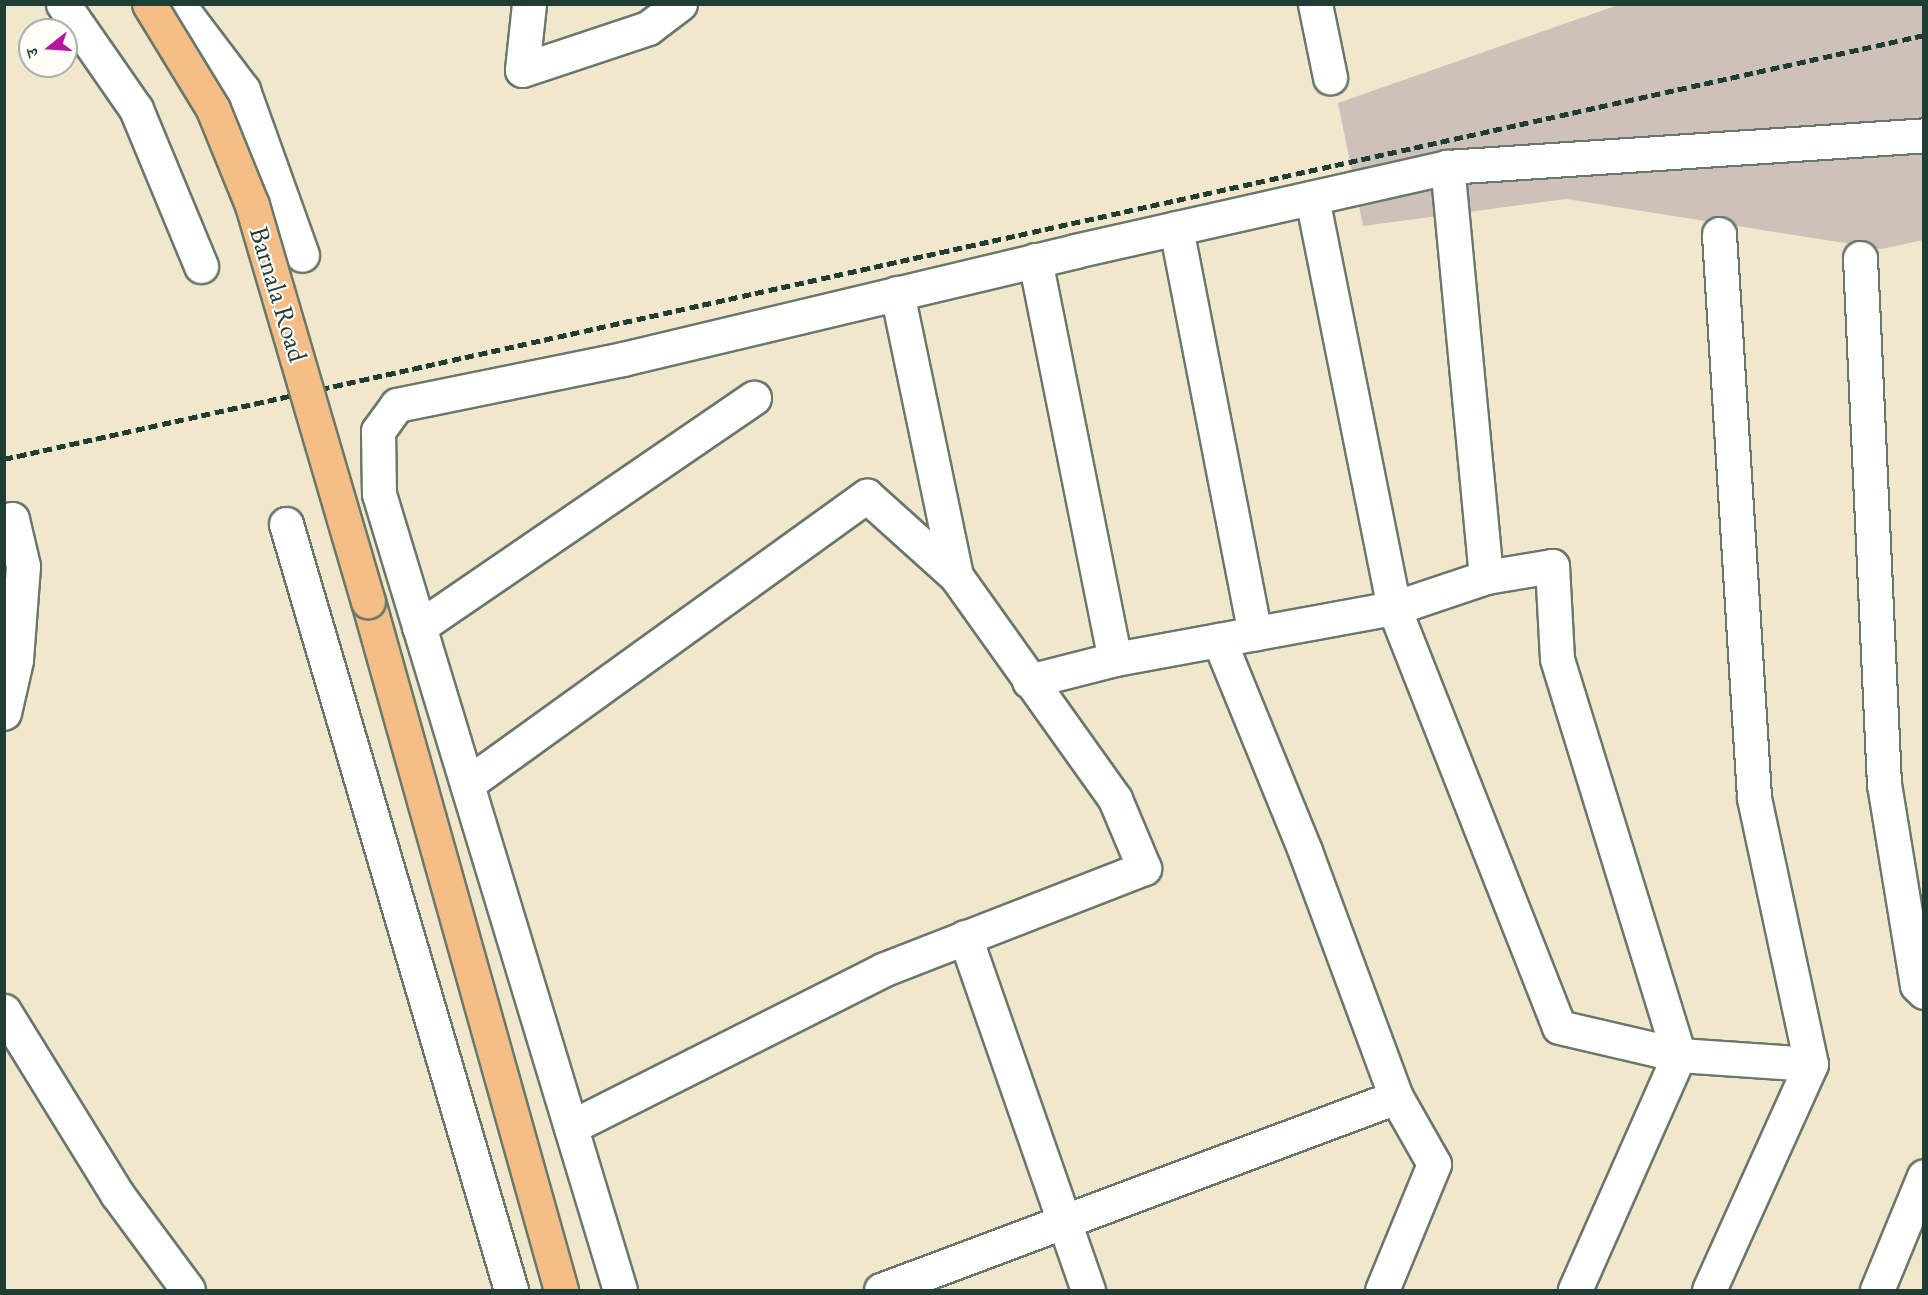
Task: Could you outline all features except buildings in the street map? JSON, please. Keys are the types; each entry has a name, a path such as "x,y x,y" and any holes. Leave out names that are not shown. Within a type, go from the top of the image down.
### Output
{"main road":[{"name":"Barnala Road","path":"149,4 213,109 252,205 368,601 561,1290"}],"street":[{"path":"63,4 136,109 201,266"},
{"path":"178,4 243,90 302,255"},
{"path":"529,4 522,70 648,28 680,4"},
{"path":"1315,4 1330,77"},
{"path":"620,1290 379,494 378,431 397,405 623,358 1035,260 1447,167 1923,135"},
{"path":"1447,167 1486,577"},
{"path":"1312,198 1394,608 1559,1027 1679,1055 1811,1064"},
{"path":"1176,228 1255,633"},
{"path":"1709,1290 1811,1064 1754,798 1719,234"},
{"path":"1860,258 1884,784 1917,985 1923,992"},
{"path":"1035,260 1115,659"},
{"path":"897,293 956,576"},
{"path":"419,627 754,398"},
{"path":"467,784 867,496 956,576 1115,799 1144,868 883,970 571,1127"},
{"path":"4,521 12,519 23,566 16,660 4,713"},
{"path":"286,524 511,1290"},
{"path":"1029,681 1115,659 1394,608 1486,577 1552,567 1557,659 1679,1055 1575,1290"},
{"path":"1219,640 1305,851 1396,1097 1434,1164 1382,1290"},
{"path":"965,937 1088,1290"},
{"path":"4,1011 117,1194 189,1290"},
{"path":"881,1290 1396,1097"},
{"path":"1877,1290 1923,1176"}],"shaded area":[{"path":"1618,5 1923,5 1923,240 1882,249 1566,199 1363,226 1338,103"}],"railway":[{"path":"4,459 1924,35"}]}
